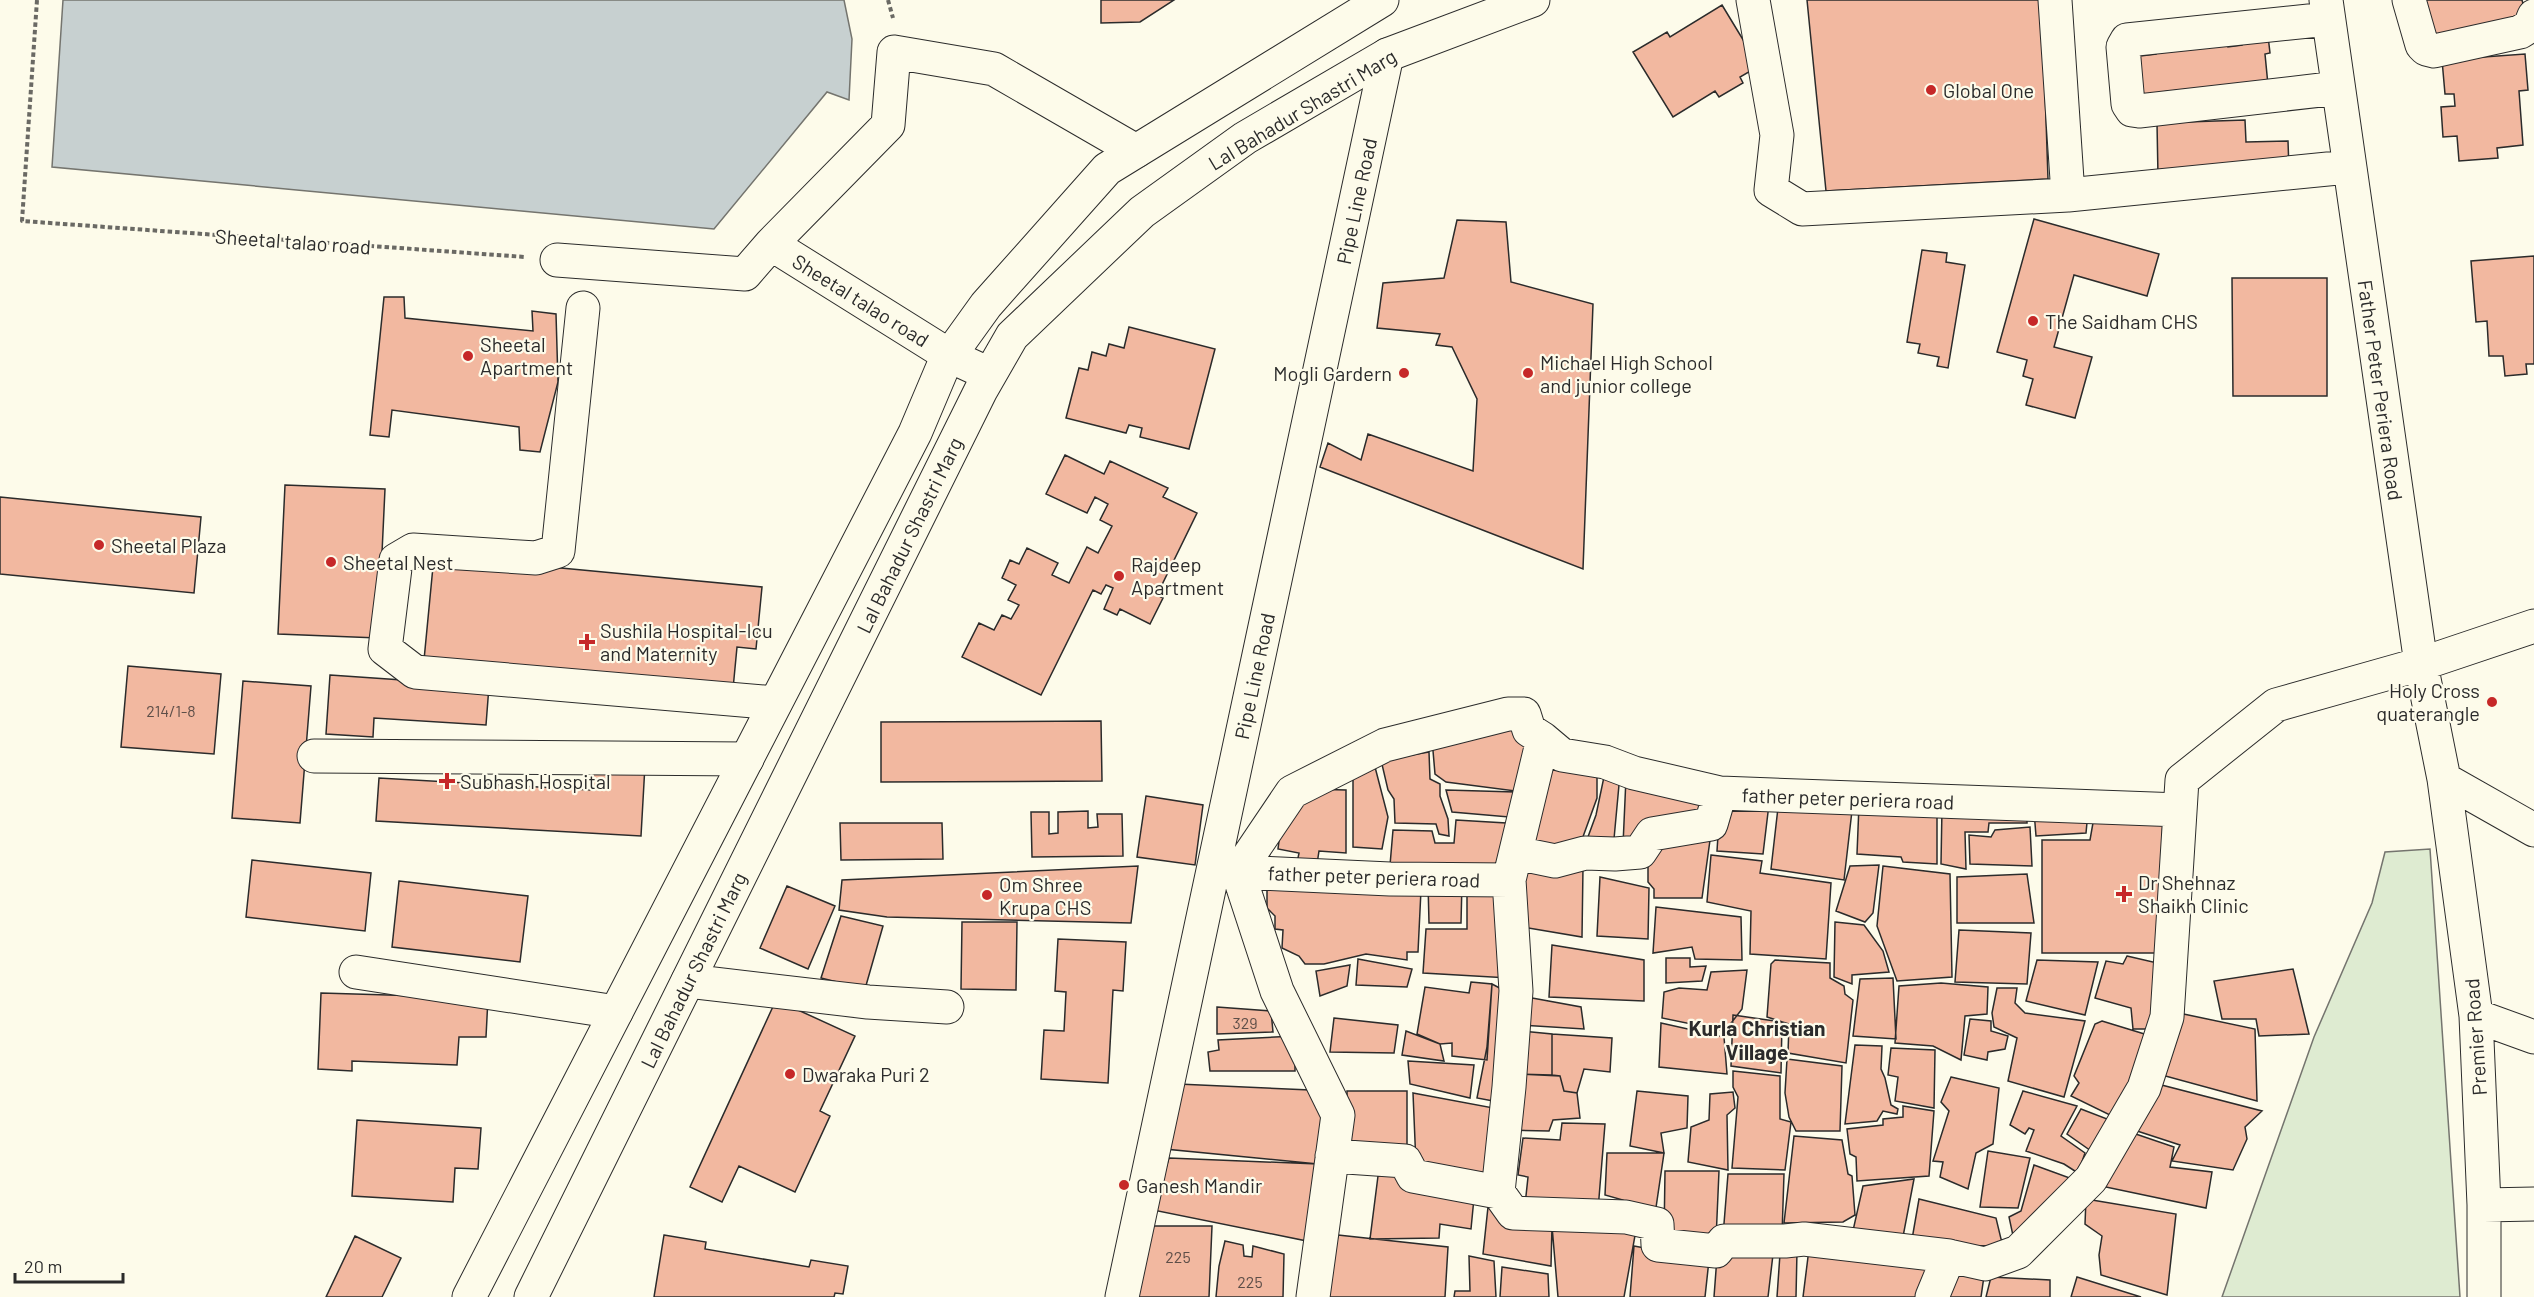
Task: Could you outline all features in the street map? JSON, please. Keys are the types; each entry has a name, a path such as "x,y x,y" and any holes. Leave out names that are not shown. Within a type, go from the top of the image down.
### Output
{"street":[{"name":"Lal Bahadur Shastri Marg","path":"469,1297 915,433 950,356 986,305 1107,169 1382,0"},
{"name":"Lal Bahadur Shastri Marg","path":"531,1297 989,374 1012,336 1142,212 1245,138 1387,55 1533,0"},
{"path":"1753,0 1777,135 1771,190 1802,209 2068,195 2348,167"},
{"path":"2055,0 2068,195"},
{"path":"2409,0 2422,45 2426,50 2434,51 2520,32 2530,26 2534,16 2530,0"},
{"path":"2327,10 2127,40 2123,47 2128,104 2132,110 2139,111 2338,88"},
{"name":"Father Peter Periera Road","path":"2327,10 2421,664 2444,778"},
{"name":"Sheetal talao road","path":"557,260 745,274 771,244 888,125 894,52 994,69 1136,151"},
{"name":"Pipe Line Road","path":"1122,1297 1387,55"},
{"name":"Sheetal talao road","path":"771,244 950,356 989,374"},
{"path":"583,308 558,551 536,558 413,550 396,560 386,649 415,672 775,703"},
{"path":"1332,1156 1405,1161 1413,1176 1497,1192 1513,1212 1626,1217 1657,1224 1658,1245 1716,1251 1724,1240 1804,1239 1949,1256 1986,1264 2018,1252 2091,1179 2144,1088 2167,1017 2182,780 2276,705 2421,664 2534,626"},
{"name":"father peter periera road","path":"1239,872 1292,792 1385,745 1508,714 1524,714 1529,730 1543,739"},
{"path":"1497,1192 1509,1087 1516,991 1513,866 1543,739 1562,755 1605,762 1634,772 1720,793"},
{"path":"314,756 747,759"},
{"path":"2444,778 2534,830"},
{"name":"Premier Road","path":"2444,778 2476,1016 2484,1205 2484,1297"},
{"name":"father peter periera road","path":"1239,872 1390,879 1555,861 1585,853 1640,852 1652,834 1711,824 1720,793 2180,810"},
{"name":"father peter periera road","path":"1239,872 1277,991 1338,1115 1313,1297"},
{"path":"356,972 616,1012"},
{"path":"688,981 845,1000 947,1007"},
{"path":"2476,1016 2534,1037"},
{"path":"2484,1205 2534,1204"},
{"path":"1932,1297 1949,1256"}],"path":[{"name":"Sheetal talao road","path":"37,0 22,221 557,260"}],"green space":[{"path":"2430,849 2460,1297 2222,1297 2314,1037 2372,903 2385,852"}],"shaded area":[{"path":"63,0 844,0 852,39 849,100 827,92 714,229 52,167"}],"building":[{"path":"1101,0 1174,0 1140,22 1101,23"},
{"name":"Global One","path":"1807,0 2042,0 2048,179 1826,191"},
{"path":"2422,0 2522,0 2526,15 2433,40"},
{"path":"1722,5 1759,66 1740,77 1743,83 1719,97 1715,91 1673,117 1633,52 1667,32 1670,37"},
{"path":"2227,36 2228,47 2242,45 2241,38 2268,36 2270,53 2265,54 2268,85 2239,84 2162,92 2162,102 2137,105 2132,57 2156,54 2155,43"},
{"path":"2525,54 2528,90 2519,91 2523,145 2497,148 2498,158 2459,161 2457,136 2443,137 2441,107 2455,106 2454,94 2445,94 2442,60"},
{"path":"2245,120 2246,142 2288,141 2289,170 2158,176 2157,123"},
{"name":"The Saidham CHS","path":"2034,219 2159,254 2147,296 2074,275 2054,347 2092,357 2075,418 2026,405 2033,379 2023,376 2027,360 1997,352"},
{"name":"Michael High School and junior college","path":"1457,220 1506,222 1511,282 1593,304 1583,569 1320,467 1328,443 1361,460 1368,434 1473,471 1477,399 1452,347 1436,345 1440,334 1377,328 1383,283 1444,278"},
{"path":"1922,250 1947,253 1946,262 1965,265 1948,368 1937,366 1939,357 1918,353 1920,344 1907,342"},
{"path":"2534,256 2534,364 2526,364 2527,374 2505,376 2503,356 2489,356 2487,321 2476,322 2471,261"},
{"path":"2232,278 2327,278 2327,396 2233,396"},
{"name":"Sheetal Apartment","path":"384,297 404,297 405,318 533,331 532,311 556,314 558,382 540,452 520,450 519,427 392,410 389,437 370,435"},
{"path":"1129,327 1215,349 1189,449 1140,437 1142,428 1129,425 1126,433 1066,418 1079,368 1088,370 1092,352 1106,356 1109,344 1124,348"},
{"name":"Rajdeep Apartment","path":"1065,455 1104,474 1110,461 1168,488 1163,497 1197,513 1157,595 1163,598 1150,624 1120,609 1117,615 1104,609 1113,588 1106,585 1101,594 1093,590 1041,695 962,657 979,623 994,630 1002,615 1011,619 1019,605 1008,600 1016,585 1002,578 1010,560 1019,564 1027,548 1058,563 1052,575 1069,583 1087,547 1098,553 1112,526 1100,520 1108,504 1095,497 1087,513 1046,494"},
{"name":"Sheetal Nest","path":"285,485 385,489 378,638 278,634"},
{"name":"Sheetal Plaza","path":"0,497 201,517 194,593 0,574"},
{"name":"Sushila Hospital-Icu and Maternity","path":"434,556 762,587 756,649 737,647 733,689 424,660"},
{"path":"128,666 221,674 214,754 121,747"},
{"path":"330,675 489,686 486,725 374,718 373,737 326,734"},
{"path":"243,681 311,686 300,823 232,818"},
{"path":"1101,721 1102,781 881,782 881,722"},
{"path":"1508,722 1533,742 1523,792 1446,782 1435,774 1432,739"},
{"path":"1429,752 1430,779 1440,784 1440,796 1448,819 1449,836 1439,834 1436,824 1395,823 1394,799 1388,790 1381,760"},
{"path":"592,762 645,765 641,836 376,821 379,778 590,790"},
{"path":"1545,762 1597,773 1597,798 1580,845 1525,846"},
{"path":"1375,767 1388,817 1382,849 1353,847 1353,771"},
{"path":"1605,772 1620,774 1614,839 1585,845 1596,815"},
{"path":"1626,778 1707,798 1701,820 1623,845"},
{"path":"1308,789 1346,790 1346,853 1319,851 1317,864 1297,863 1299,853 1278,849 1282,817"},
{"path":"1446,790 1515,792 1509,817 1452,812"},
{"path":"1146,796 1203,805 1195,865 1137,857"},
{"path":"1779,799 1853,802 1844,880 1771,869"},
{"path":"1720,804 1769,804 1763,854 1717,851"},
{"path":"1859,805 1937,806 1937,864 1903,862 1901,857 1857,854"},
{"path":"1942,808 2027,808 2027,823 1989,823 1988,832 1965,832 1966,869 1941,864"},
{"path":"1088,811 1088,828 1098,827 1097,814 1122,814 1123,856 1032,857 1031,812 1049,812 1049,834 1058,833 1058,812"},
{"path":"2034,811 2088,812 2086,833 2036,836"},
{"path":"2094,817 2163,818 2158,953 2042,953 2042,840 2090,840"},
{"path":"1456,820 1506,823 1504,874 1389,877 1393,830 1432,831 1435,843 1454,843"},
{"path":"840,823 942,823 943,859 841,860"},
{"path":"2030,827 2032,866 1970,864 1969,835 1991,837 1995,830"},
{"path":"1711,833 1702,898 1654,898 1654,889 1648,882 1648,842"},
{"path":"1711,855 1762,861 1760,873 1831,883 1826,959 1750,954 1751,911 1707,902"},
{"path":"252,860 371,873 365,931 246,917"},
{"path":"1525,864 1583,867 1582,937 1517,926"},
{"path":"1879,865 1873,913 1865,922 1836,911 1850,866"},
{"name":"Om Shree Krupa CHS","path":"1138,866 1131,923 887,917 839,910 842,880"},
{"path":"1883,866 1950,874 1952,977 1897,981 1877,926"},
{"path":"2027,874 2034,923 1957,923 1957,877"},
{"path":"1600,877 1649,888 1648,939 1597,936"},
{"path":"1267,880 1421,890 1418,952 1407,952 1407,960 1366,954 1324,964 1305,964 1299,956 1282,948 1283,930 1275,929 1275,916 1267,908"},
{"path":"399,881 528,896 520,962 392,947"},
{"path":"1428,883 1462,883 1461,923 1429,923"},
{"path":"1467,884 1509,886 1509,978 1423,973 1426,929 1467,929"},
{"path":"787,886 835,906 808,969 760,948"},
{"path":"1656,907 1741,917 1742,960 1695,959 1692,947 1653,953"},
{"path":"841,916 883,926 865,989 821,978"},
{"path":"962,922 1017,922 1016,990 961,989"},
{"path":"1835,922 1864,925 1883,951 1889,972 1852,975 1852,984 1834,977"},
{"path":"1959,930 2031,933 2027,984 1955,982"},
{"path":"1058,939 1126,942 1123,991 1113,990 1108,1083 1041,1079 1044,1030 1064,1031 1066,992 1055,991"},
{"path":"1552,945 1644,960 1644,1001 1549,997"},
{"path":"2127,956 2166,965 2152,1029 2133,1029 2131,1008 2095,998 2106,961 2123,964"},
{"path":"1666,958 1690,958 1690,967 1706,966 1702,981 1666,983"},
{"path":"1358,959 1412,969 1407,987 1356,985"},
{"path":"1775,960 1830,963 1830,978 1844,986 1845,994 1853,1000 1846,1063 1788,1053 1789,1024 1767,1017 1771,964"},
{"path":"2037,960 2098,962 2085,1015 2026,1001"},
{"path":"1350,965 1347,986 1320,996 1316,971"},
{"path":"2293,969 2309,1034 2259,1036 2256,1019 2222,1019 2214,981"},
{"path":"1747,970 1742,1009 1725,1031 1662,1018 1664,992 1679,988 1707,990 1711,972"},
{"path":"1893,978 1896,1039 1853,1036 1860,979"},
{"path":"1471,982 1492,984 1487,1060 1452,1056 1452,1043 1440,1044 1417,1034 1425,987 1469,993"},
{"path":"1941,983 1988,987 1987,1014 1965,1016 1961,1060 1933,1046 1895,1043 1899,986"},
{"path":"1492,984 1511,994 1504,1103 1477,1098 1487,1047"},
{"path":"1997,988 2017,988 2015,1003 2025,1013 2085,1021 2064,1097 2008,1081 2017,1038 1994,1027 1992,1013"},
{"path":"321,993 488,998 486,1037 459,1037 457,1065 352,1061 352,1071 318,1069"},
{"path":"1521,996 1581,1007 1584,1029 1521,1025"},
{"name":"Dwaraka Puri 2","path":"776,1000 855,1036 820,1111 830,1116 795,1192 739,1166 722,1202 690,1187"},
{"path":"1217,1007 1271,1011 1273,1032 1217,1034"},
{"path":"2174,1012 2255,1029 2257,1101 2158,1074"},
{"path":"1733,1015 1782,1022 1781,1073 1731,1066"},
{"path":"1334,1018 1398,1025 1394,1053 1330,1052"},
{"path":"1970,1019 1991,1021 1991,1031 2008,1036 2005,1049 1988,1052 1987,1060 1964,1055"},
{"path":"2102,1021 2151,1036 2116,1118 2071,1096 2079,1083 2074,1076 2095,1024"},
{"path":"1661,1023 1724,1037 1727,1074 1659,1067"},
{"path":"1406,1031 1440,1044 1444,1061 1402,1055"},
{"path":"1521,1031 1552,1034 1552,1075 1518,1074"},
{"path":"1552,1034 1612,1038 1610,1072 1584,1069 1577,1093 1564,1091 1560,1076 1552,1075"},
{"path":"1295,1036 1295,1071 1210,1071 1208,1052 1219,1050 1218,1040"},
{"path":"1855,1045 1882,1046 1881,1069 1891,1105 1898,1109 1897,1114 1883,1111 1877,1121 1845,1124"},
{"path":"1891,1048 1935,1050 1934,1108 1895,1101 1898,1077 1888,1075"},
{"path":"1787,1059 1842,1066 1840,1131 1796,1131 1789,1117 1785,1093"},
{"path":"1408,1061 1474,1065 1470,1098 1410,1084"},
{"path":"1733,1071 1780,1076 1780,1119 1791,1122 1785,1170 1732,1168 1738,1097 1733,1087"},
{"path":"1518,1074 1560,1076 1564,1091 1577,1093 1580,1118 1553,1120 1549,1131 1508,1130"},
{"path":"1951,1077 1999,1088 1993,1144 1976,1153 1968,1189 1940,1177 1943,1162 1933,1161 1949,1111 1941,1102"},
{"path":"2150,1082 2262,1111 2245,1127 2247,1139 2233,1170 2172,1161 2180,1145 2134,1130"},
{"path":"1178,1084 1310,1090 1326,1118 1318,1164 1165,1149"},
{"path":"1347,1091 1407,1091 1407,1153 1347,1153"},
{"path":"1637,1091 1688,1096 1687,1128 1661,1133 1664,1153 1630,1146"},
{"path":"2023,1091 2077,1106 2061,1136 2085,1153 2078,1173 2064,1164 2026,1151 2034,1130 2029,1128 2025,1134 2010,1125"},
{"path":"1733,1092 1735,1108 1727,1115 1728,1170 1688,1162 1691,1127 1709,1120 1710,1094"},
{"path":"1413,1093 1499,1109 1491,1180 1416,1165"},
{"path":"1903,1106 1934,1111 1929,1176 1857,1181 1856,1157 1850,1154 1847,1129 1883,1125 1883,1119 1903,1117"},
{"path":"2081,1109 2115,1122 2094,1153 2067,1134"},
{"path":"357,1120 481,1128 478,1169 455,1168 453,1202 352,1196"},
{"path":"1562,1123 1605,1124 1598,1210 1525,1205 1528,1177 1518,1175 1523,1138 1560,1140"},
{"path":"2124,1130 2174,1147 2170,1167 2212,1172 2206,1208 2101,1186"},
{"path":"1794,1136 1842,1140 1848,1174 1852,1176 1855,1215 1843,1222 1784,1223"},
{"path":"1988,1151 2030,1158 2018,1208 1980,1207"},
{"path":"1607,1153 1664,1153 1654,1221 1627,1215 1623,1200 1605,1195"},
{"path":"1169,1158 1318,1164 1307,1241 1153,1210"},
{"path":"2034,1165 2078,1181 2015,1245 2009,1217 2021,1211"},
{"path":"1401,1171 1474,1198 1471,1229 1440,1224 1439,1238 1370,1239 1378,1176"},
{"path":"1665,1171 1719,1171 1716,1240 1664,1238"},
{"path":"1728,1174 1784,1174 1782,1235 1723,1236"},
{"path":"1914,1179 1902,1242 1852,1235 1863,1186"},
{"path":"1919,1199 1996,1218 2001,1239 2008,1249 2000,1246 1911,1245"},
{"path":"2086,1199 2176,1214 2167,1295 2101,1275 2099,1255 2102,1236 2085,1224"},
{"path":"1488,1207 1552,1226 1551,1266 1483,1254"},
{"path":"1152,1226 1212,1226 1209,1297 1137,1297"},
{"path":"1552,1226 1636,1230 1624,1297 1558,1297"},
{"path":"664,1235 706,1242 705,1249 809,1267 811,1260 848,1266 843,1294 835,1293 834,1297 654,1297"},
{"path":"1338,1235 1448,1247 1445,1297 1326,1297"},
{"path":"355,1236 401,1258 382,1297 326,1297"},
{"path":"1225,1241 1243,1245 1244,1256 1252,1257 1253,1246 1284,1254 1283,1297 1216,1297 1219,1266"},
{"path":"1810,1241 1937,1257 1924,1297 1803,1297"},
{"path":"1634,1246 1709,1260 1705,1297 1630,1297"},
{"path":"1774,1246 1768,1297 1714,1297 1717,1257"},
{"path":"1797,1251 1796,1297 1777,1297 1780,1254"},
{"path":"1469,1256 1494,1261 1496,1297 1454,1297 1455,1291 1470,1291"},
{"path":"1502,1267 1548,1274 1549,1297 1500,1297"},
{"path":"1949,1269 1984,1276 1981,1297 1938,1297"},
{"path":"1991,1277 2050,1280 2050,1297 1986,1297"},
{"path":"2077,1277 2141,1297 2071,1297"}],"place":[{"name":"Global One","path":"1931,90"},
{"name":"The Saidham CHS","path":"2033,321"},
{"name":"Sheetal Apartment","path":"468,356"},
{"name":"Mogli Gardern","path":"1404,373"},
{"name":"Michael High School and junior college","path":"1528,373"},
{"name":"Sheetal Plaza","path":"99,545"},
{"name":"Sheetal Nest","path":"331,562"},
{"name":"Rajdeep Apartment","path":"1119,576"},
{"name":"Sushila Hospital-Icu and Maternity","path":"587,642"},
{"name":"Holy Cross quaterangle","path":"2492,702"},
{"name":"Subhash Hospital","path":"447,781"},
{"name":"Dr Shehnaz Shaikh Clinic","path":"2124,894"},
{"name":"Om Shree Krupa CHS","path":"987,895"},
{"name":"Dwaraka Puri 2","path":"790,1074"},
{"name":"Ganesh Mandir","path":"1124,1185"}],"district":[{"name":"Kurla Christian Village","path":"1757,1039"}]}
